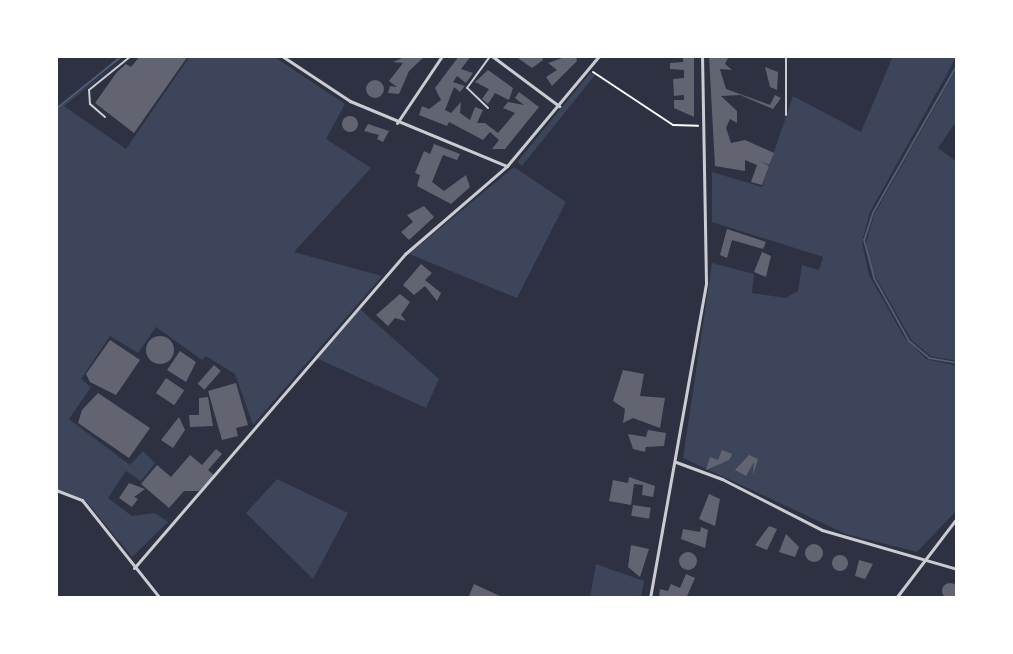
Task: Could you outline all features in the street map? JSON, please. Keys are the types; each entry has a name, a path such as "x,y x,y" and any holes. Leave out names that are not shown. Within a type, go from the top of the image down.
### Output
{"street":[{"path":"282,56 350,101 507,166"},
{"path":"397,123 442,56"},
{"path":"491,56 559,106"},
{"path":"134,568 405,254 507,166 599,56"},
{"path":"650,598 706,283 702,56"},
{"path":"676,462 722,479 822,530 957,569"},
{"path":"56,490 82,500 160,598"},
{"path":"896,598 957,518"}],"lane":[{"path":"105,117 90,104 89,90 131,56"},
{"path":"488,108 467,88 491,56"},
{"path":"786,56 786,115"}],"path":[{"path":"589,69 673,125 704,126"}],"shaded area":[{"path":"127,56 64,106 126,149 190,56 273,56 345,104 326,139 371,168 294,252 382,276 253,425 235,374 206,356 202,360 156,327 138,353 110,336 81,379 91,387 69,419 130,465 143,451 155,463 141,481 126,471 108,498 132,516 155,513 168,522 132,557 86,501 56,488 56,110"},
{"path":"893,56 957,56 870,212 862,242 869,275 904,337 926,359 957,366 957,510 917,552 846,534 683,458 712,263 754,274 752,293 786,298 798,291 802,265 819,270 823,257 712,222 712,172 762,187 793,96 861,132"},
{"path":"957,68 957,120 938,148 957,162 957,361 931,356 912,341 873,272 866,243 874,215"},
{"path":"590,73 595,75 522,166 517,162"},
{"path":"514,167 566,202 517,298 409,254"},
{"path":"360,309 439,379 426,408 316,358"},
{"path":"277,479 348,513 313,579 246,513"},
{"path":"596,564 644,581 641,598 590,598"}],"building":[{"path":"140,56 188,56 134,133 95,103 117,72 126,64 131,67"},
{"path":"407,56 425,56 409,71 399,94 388,93 390,86 397,87 389,81 403,63 393,62"},
{"path":"459,56 471,56 461,69 473,73 466,83 457,76 453,82 465,86 460,92 454,87 445,110 451,113 461,102 460,113 470,120 475,107 483,110 477,123 485,123 498,133 515,113 503,108 508,102 524,105 515,98 519,92 539,107 505,149 492,149 499,140 490,132 483,140 449,122 447,126 419,115 422,106 429,109 441,100 435,88"},
{"path":"515,56 541,56 543,60 532,68"},
{"path":"576,56 577,61 552,86 546,77 557,70 548,63"},
{"path":"683,56 694,56 694,117 674,108 674,100 684,100 684,95 674,96 673,79 684,78 684,70 670,69 670,63 683,62"},
{"path":"709,56 729,56 725,64 732,70 720,69 726,89 770,105 775,95 781,98 773,109 740,95 721,96 737,111 737,123 730,119 726,128 731,143 745,140 774,153 769,165 759,160 769,166 762,185 751,182 757,165 745,160 745,171 715,166"},
{"path":"765,67 778,72 777,90 770,87"},
{"path":"488,70 513,88 509,100 495,93 488,104 482,99 489,89 475,82"},
{"path":"371,80 379,80 384,89 382,96 371,98 366,93 366,85"},
{"path":"347,116 353,116 358,124 356,130 347,132 342,127 342,121"},
{"path":"368,124 389,131 383,142 377,139 379,135 364,131"},
{"path":"434,144 460,154 457,160 443,155 432,182 444,191 466,175 470,187 451,204 417,186 420,175 415,173 424,151 430,154"},
{"path":"424,206 434,217 409,240 401,232 413,222 407,215"},
{"path":"727,229 766,242 763,249 732,240 727,258 720,255"},
{"path":"762,252 771,256 766,277 754,272"},
{"path":"421,264 432,273 425,280 441,293 437,301 425,286 414,295 403,285"},
{"path":"400,294 410,302 401,315 406,321 395,318 388,326 376,315"},
{"path":"160,336 170,340 174,350 170,360 160,364 150,360 146,350 150,340"},
{"path":"110,340 140,360 116,395 90,382 86,374"},
{"path":"180,351 196,362 186,382 167,370"},
{"path":"214,365 221,371 204,390 198,384"},
{"path":"623,370 644,374 640,396 665,398 660,428 633,418 623,423 625,409 613,401"},
{"path":"166,378 184,390 174,405 156,393"},
{"path":"236,383 248,425 236,428 238,436 222,440 208,391"},
{"path":"98,393 150,428 129,458 78,423 82,410"},
{"path":"208,397 213,426 190,427 189,415 199,415 199,398"},
{"path":"179,417 185,430 173,448 161,440"},
{"path":"648,430 666,433 664,446 646,447 645,452 633,449 628,434 646,437"},
{"path":"216,449 222,454 208,470 214,475 199,491 184,491 169,508 141,484 157,465 171,477 190,455 202,465"},
{"path":"722,450 732,454 729,460 706,470 710,457 718,460"},
{"path":"749,455 758,459 753,475 754,462 746,476 735,470"},
{"path":"629,477 655,486 653,497 642,495 643,485 634,484 631,505 609,501 613,480 628,483"},
{"path":"129,483 145,489 134,497 138,499 132,507 119,498"},
{"path":"709,494 720,499 715,526 699,519"},
{"path":"633,505 651,508 649,519 631,516"},
{"path":"769,526 777,529 767,550 755,545"},
{"path":"701,527 708,530 705,548 681,539 683,529 700,532"},
{"path":"786,534 799,547 795,557 779,552"},
{"path":"810,544 818,544 823,553 821,560 810,562 805,557 805,549"},
{"path":"631,545 649,549 640,577 628,567"},
{"path":"684,552 692,552 697,561 695,568 684,570 679,565 679,557"},
{"path":"837,555 843,555 848,563 846,569 837,571 832,566 832,560"},
{"path":"859,560 873,564 865,579 855,576"},
{"path":"686,574 695,578 687,596 659,598 660,589 668,591 671,584 680,588"},
{"path":"950,583 956,585 956,597 950,599 944,597 942,591 944,585"},
{"path":"474,584 504,598 468,598"}],"waterway":[{"path":"56,109 122,56"},
{"path":"957,65 873,213 864,240 874,278 909,341 929,358 957,363"}]}
